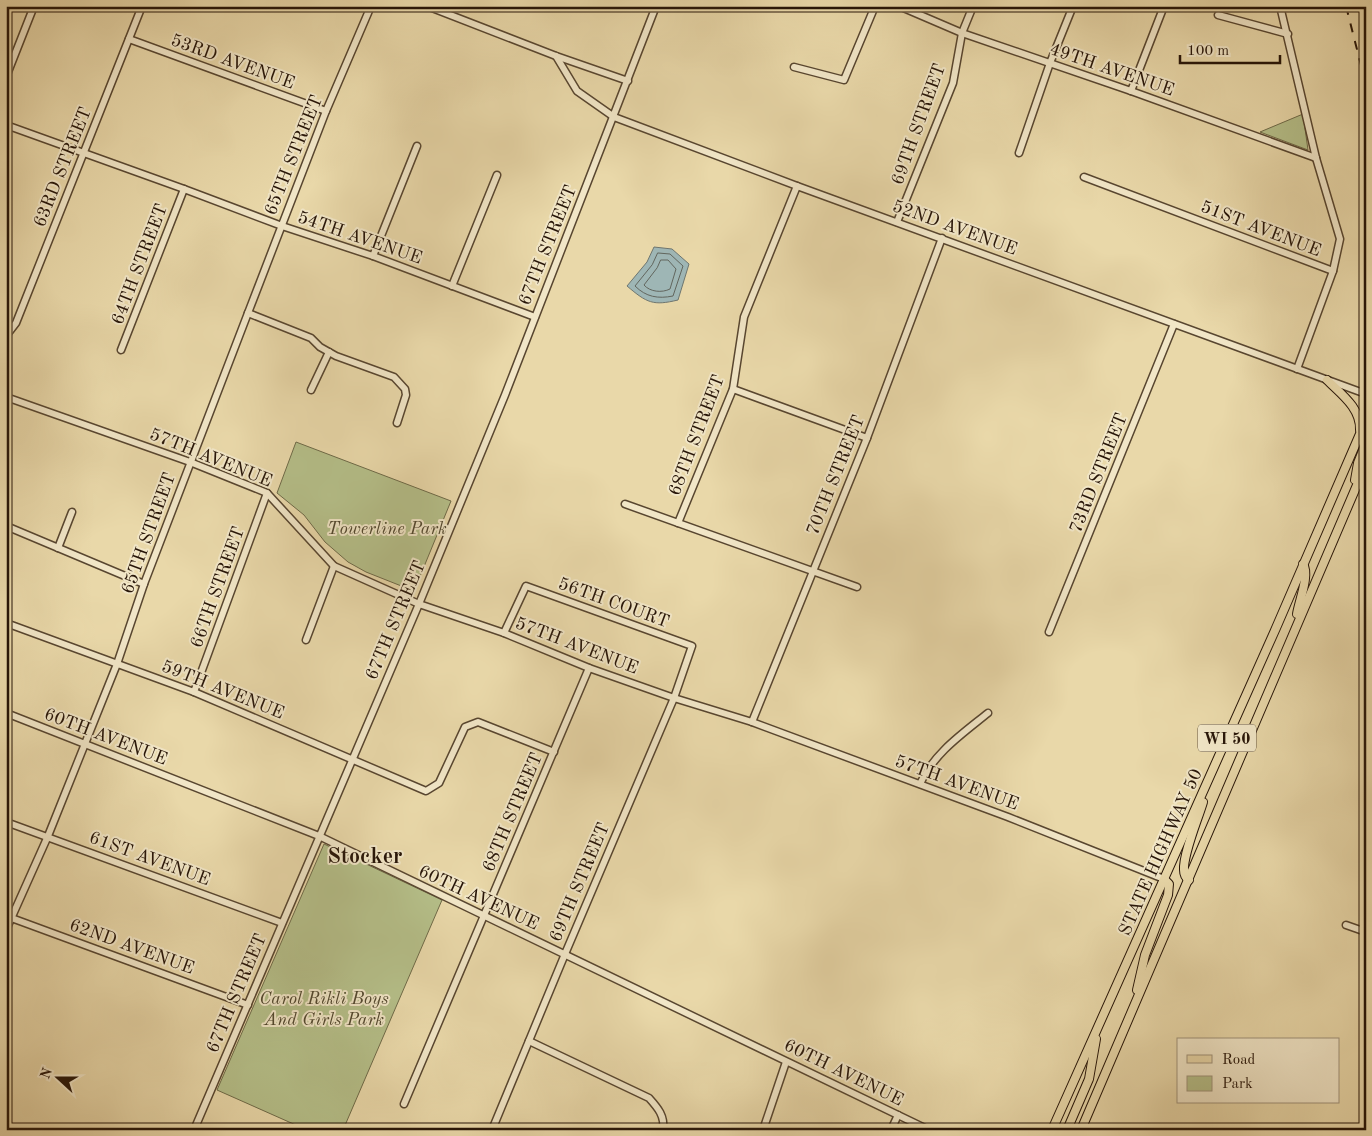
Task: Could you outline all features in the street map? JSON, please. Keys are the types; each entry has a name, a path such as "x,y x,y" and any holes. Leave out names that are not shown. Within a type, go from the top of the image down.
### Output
{"main road":[{"path":"1327,380 1353,406 1360,421 1360,434"},
{"name":"STATE HIGHWAY 50","path":"1052,1130 1366,420"},
{"path":"1352,496 1358,463 1366,443"},
{"name":"STATE HIGHWAY 50","path":"1081,1130 1366,464"},
{"path":"1294,631 1306,576 1306,568 1303,564"},
{"path":"1189,880 1185,878 1184,870 1186,856 1215,765"},
{"path":"1134,1007 1145,955 1168,895 1169,884 1164,879"},
{"path":"1067,1130 1089,1079 1098,1027"},
{"path":"1048,1130 1058,1118"}],"street":[{"path":"6,78 34,6"},
{"name":"63RD STREET","path":"6,336 16,323 142,6"},
{"name":"65TH STREET","path":"6,930 9,917 48,836 118,664 144,584 190,462 326,111 371,6"},
{"path":"427,6 628,82"},
{"name":"67TH STREET","path":"194,1130 505,395 656,6"},
{"path":"794,67 844,80 875,6"},
{"name":"49TH AVENUE","path":"899,6 962,33 1131,91 1316,158"},
{"name":"69TH STREET","path":"897,222 953,83 962,33 973,6"},
{"path":"1019,153 1050,63 1073,6"},
{"path":"1131,91 1164,6"},
{"path":"1280,6 1316,158 1340,239 1333,271 1298,368"},
{"path":"1218,15 1288,34"},
{"name":"53RD AVENUE","path":"128,39 326,111"},
{"name":"52ND AVENUE","path":"556,56 577,91 614,117 1366,394"},
{"name":"54TH AVENUE","path":"6,125 184,188 282,226 373,256 536,317"},
{"path":"373,256 416,146"},
{"path":"452,286 497,175"},
{"name":"51ST AVENUE","path":"1084,177 1333,271"},
{"name":"68TH STREET","path":"678,523 734,389 744,317 797,186"},
{"name":"64TH STREET","path":"121,350 184,188"},
{"name":"70TH STREET","path":"752,722 867,438 942,238"},
{"path":"248,313 306,336 329,352 388,374 402,384 406,395 397,422"},
{"name":"73RD STREET","path":"1049,632 1174,324"},
{"path":"311,390 329,352"},
{"path":"734,389 867,438"},
{"name":"57TH AVENUE","path":"6,397 190,462 267,493 334,566 418,604 504,633 589,668 674,698 752,722 1008,817 1164,879"},
{"name":"66TH STREET","path":"194,692 267,493"},
{"path":"625,504 857,587"},
{"path":"58,548 72,512"},
{"path":"6,526 144,584"},
{"path":"306,640 334,566"},
{"name":"56TH COURT","path":"504,633 526,586 692,646"},
{"name":"59TH AVENUE","path":"6,623 194,692 353,758 426,791 439,784 466,727 478,722 554,752"},
{"name":"69TH STREET","path":"494,1129 565,954 674,698 692,646"},
{"name":"68TH STREET","path":"404,1104 589,668"},
{"name":"60TH AVENUE","path":"6,713 319,836 929,1130"},
{"path":"920,784 930,765 944,749 988,713"},
{"name":"61ST AVENUE","path":"6,822 282,923"},
{"name":"62ND AVENUE","path":"9,917 248,1004"},
{"path":"1346,925 1366,932"},
{"path":"530,1041 649,1098 661,1114 664,1121 663,1130"},
{"path":"763,1130 786,1062"},
{"path":"891,1130 898,1115"}],"green space":[{"path":"1303,114 1308,150 1260,132"},
{"name":"Towerline Park","path":"296,442 451,501 414,591 366,572 348,562 325,542 304,515 277,493"},
{"name":"Carol Rikli Boys And Girls Park","path":"324,844 442,900 343,1130 307,1130 217,1090"}],"water":[{"path":"654,247 672,249 689,264 678,300 662,303 651,302 627,286 647,262"}],"railway":[{"path":"1346,6 1366,85"}],"district":[{"name":"Stocker","path":"365,855"}]}
